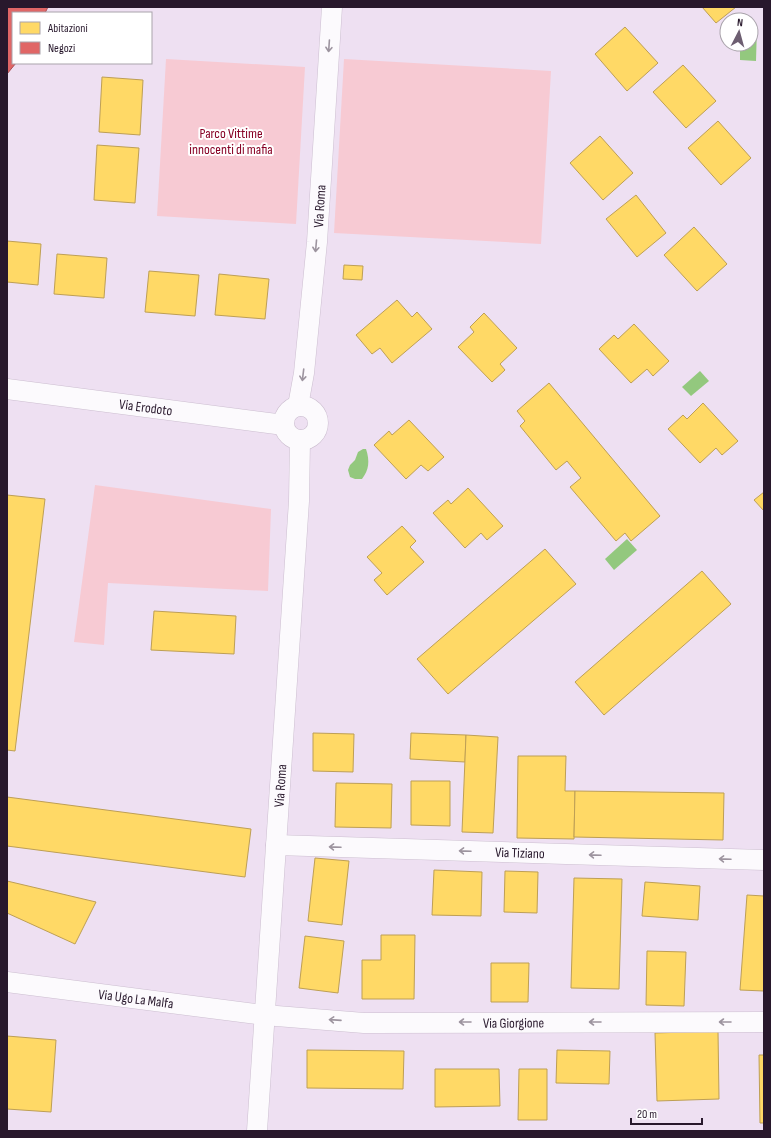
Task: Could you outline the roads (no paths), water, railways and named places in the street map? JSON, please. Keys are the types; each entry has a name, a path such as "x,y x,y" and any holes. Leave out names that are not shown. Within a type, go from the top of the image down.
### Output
{"street":[{"name":"Via Roma","path":"298,406 304,373 317,242 332,7"},
{"name":"Via Erodoto","path":"7,389 284,425"},
{"path":"304,405 311,408 315,412 319,422 318,428 314,435 307,439 295,439 289,435 284,425 284,419 288,412 292,408 298,406 304,405"},
{"name":"Via Roma","path":"257,1131 299,501 300,440"},
{"name":"Via Tiziano","path":"276,845 764,860"},
{"name":"Via Ugo La Malfa","path":"7,982 264,1015"},
{"name":"Via Giorgione","path":"264,1015 364,1023 764,1022"}],"park label":[{"name":"Parco Vittime innocenti di mafia","path":"231,142"}]}
